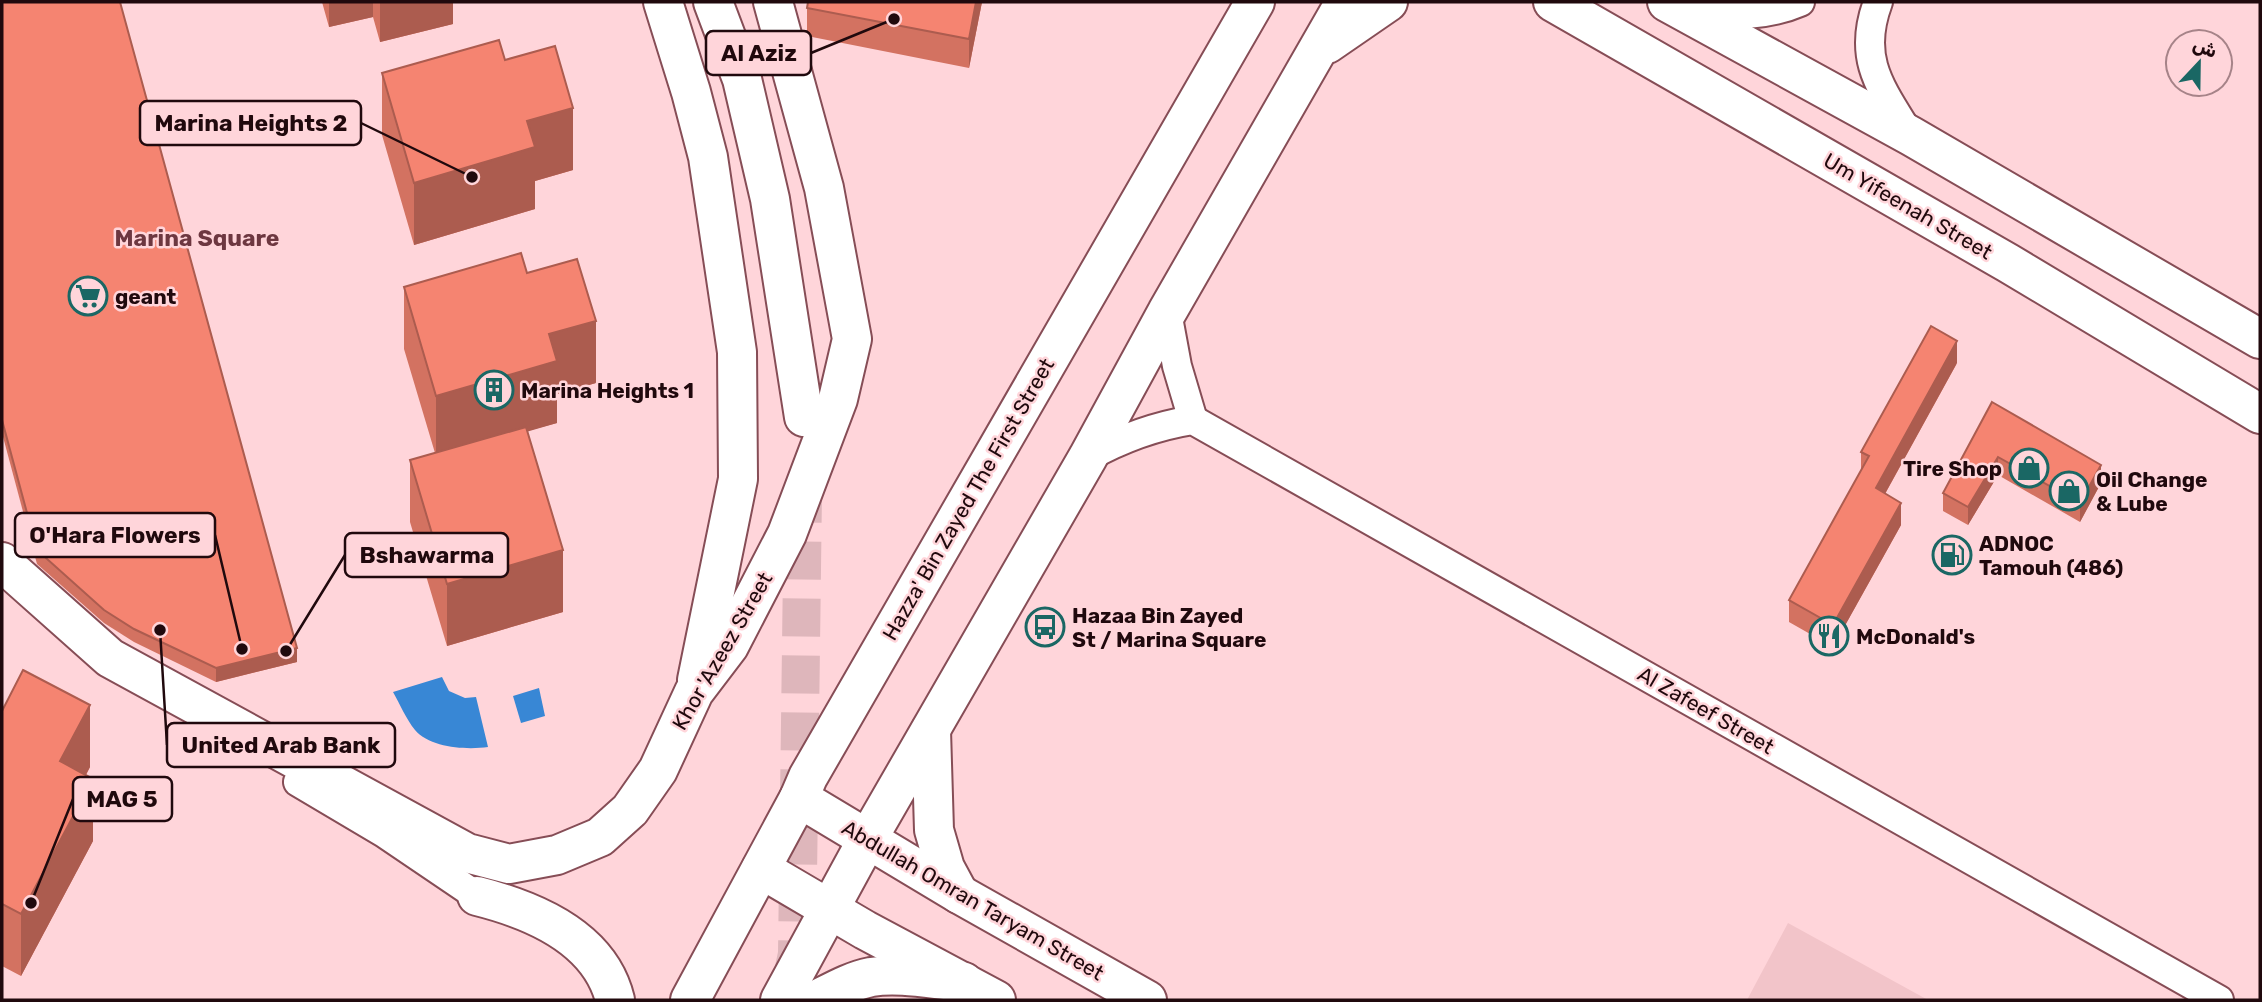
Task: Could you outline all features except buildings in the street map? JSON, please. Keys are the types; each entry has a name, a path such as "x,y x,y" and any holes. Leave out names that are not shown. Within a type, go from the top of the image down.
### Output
{"main road":[{"path":"663,2 708,157 737,352 738,479 694,692"},
{"path":"713,2 742,79 770,199 804,417"},
{"name":"Khor 'Azeez Street","path":"2,562 110,658 467,853 509,864 557,855 600,837 630,810 658,770 694,692 729,646 788,534 838,399 852,339 824,188 773,2"},
{"name":"Hazza' Bin Zayed The First Street","path":"690,1000 815,765 1255,2"},
{"path":"780,1000 867,840 1088,457 1167,312 1345,2"},
{"path":"1317,51 1388,2"},
{"name":"Um Yifeenah Street","path":"1553,2 2008,263 2260,414"},
{"path":"1676,7 1911,136 2260,339"},
{"path":"931,730 934,830 945,868 959,894"},
{"name":"Abdullah Omran Taryam Street","path":"799,798 959,894 1147,1000"},
{"path":"761,869 996,1000"},
{"path":"477,896 526,911 570,936 598,964 615,1000"},
{"path":"816,1000 846,985 873,977 964,982"}],"street":[{"path":"1676,7 1754,14 1778,12 1800,2"},
{"path":"1878,2 1868,40 1872,68 1884,94 1911,136"},
{"path":"1088,457 1149,429 1193,420 1177,366 1167,312"},
{"name":"Al Zafeef Street","path":"1193,420 2219,1000"},
{"name":"Khor 'Azeez Street","path":"110,658 122,673 152,697 325,797 477,896"}],"shaded area":[{"path":"1788,923 1928,1000 1747,1000"}],"water":[{"path":"442,677 449,691 465,698 476,697 488,747 460,748 439,744 422,736 412,726 393,692"},
{"path":"539,688 545,716 521,723 513,696"}],"tunnel":[{"path":"792,978 797,954 803,492"}],"place":[{"name":"Al Aziz","path":"894,19"},
{"name":"Marina Heights 2","path":"472,177"},
{"name":"geant","path":"88,296"},
{"name":"Marina Heights 1","path":"494,390"},
{"name":"Tire Shop","path":"2029,468"},
{"name":"Oil Change & Lube","path":"2069,491"},
{"name":"ADNOC Tamouh (486)","path":"1952,555"},
{"name":"Hazaa Bin Zayed St / Marina Square","path":"1045,627"},
{"name":"United Arab Bank","path":"160,630"},
{"name":"McDonald's","path":"1829,636"},
{"name":"O'Hara Flowers","path":"242,649"},
{"name":"Bshawarma","path":"286,651"},
{"name":"MAG 5","path":"31,903"}],"district":[{"name":"Marina Square","path":"197,238"}]}
